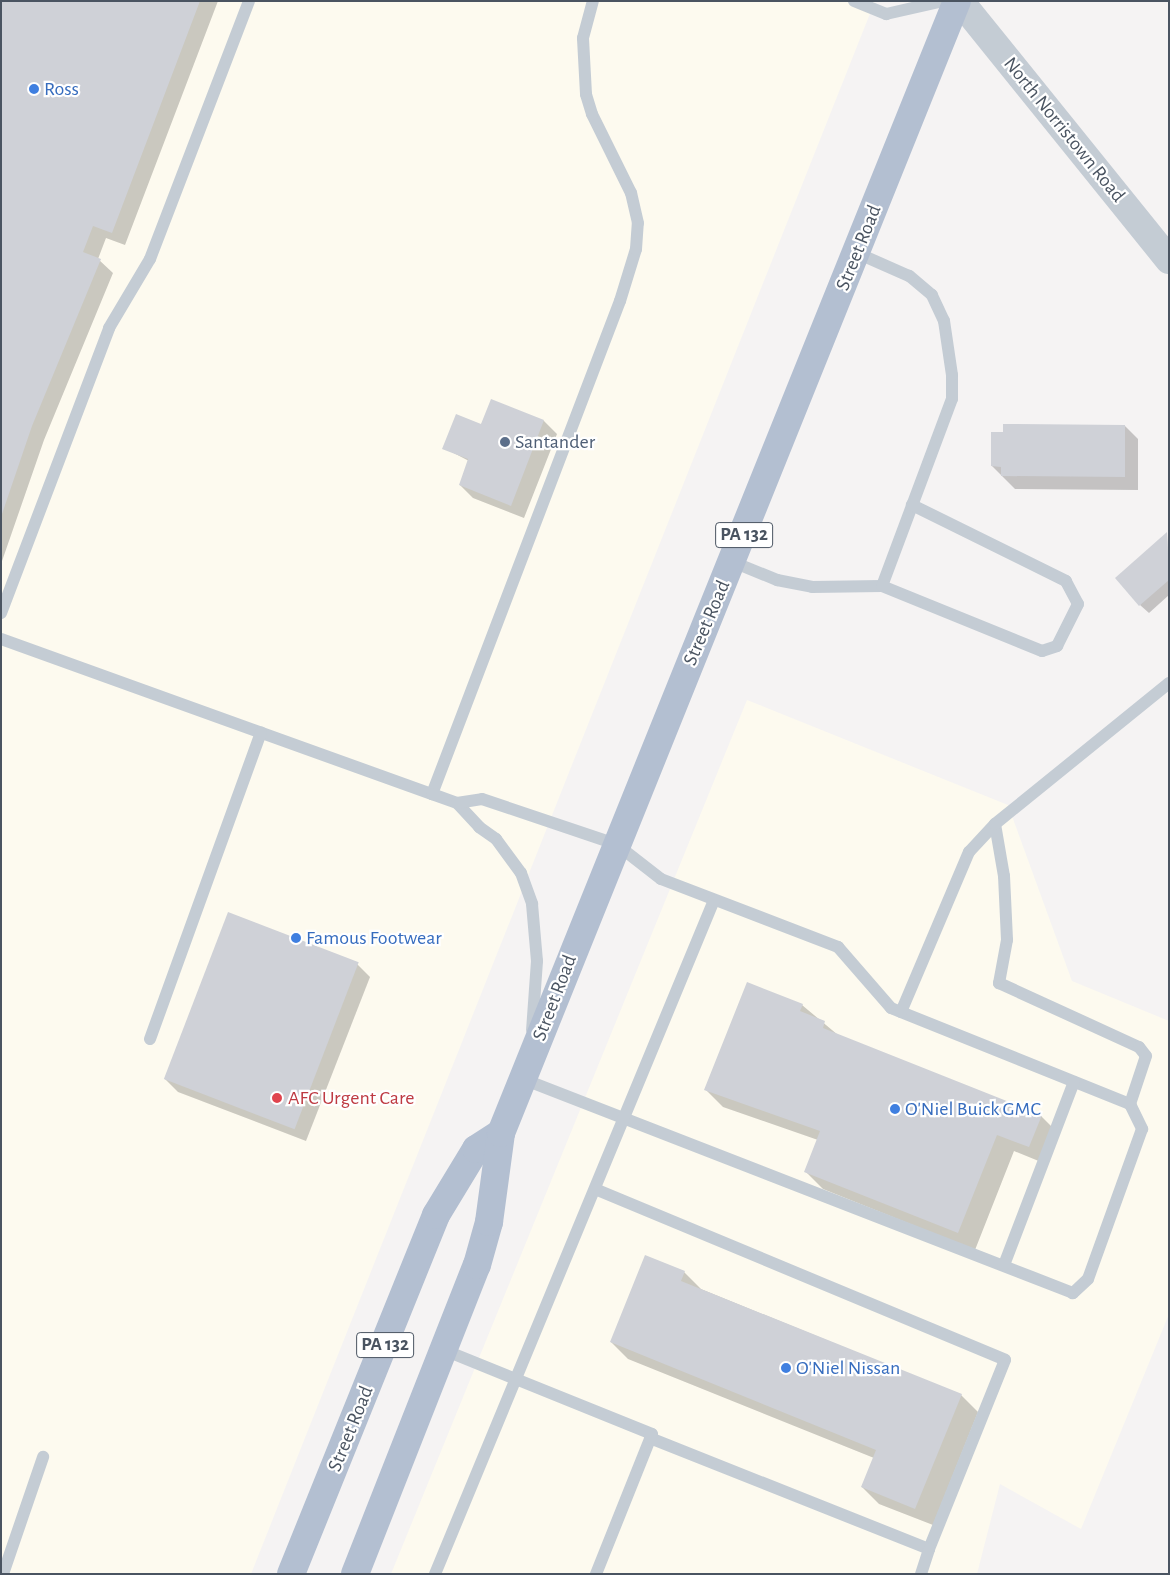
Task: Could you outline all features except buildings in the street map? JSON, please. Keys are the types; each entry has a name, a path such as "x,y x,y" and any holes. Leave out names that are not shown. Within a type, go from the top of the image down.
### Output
{"main road":[{"name":"Street Road","path":"355,1574 477,1265 490,1222 501,1133 616,844 733,562 958,1"},
{"name":"Street Road","path":"291,1574 436,1215 476,1149 501,1133"}],"street":[{"name":"North Norristown Road","path":"958,1 1169,260"}],"lane":[{"path":"1,613 108,328 150,259 249,1"},
{"path":"432,794 620,301 636,249 638,223 631,193 592,114 586,94 583,38 593,1"},
{"path":"854,1 886,14 943,1"},
{"path":"857,253 909,276 932,295 944,321 949,345 952,398 882,586"},
{"path":"733,562 777,580 812,587 882,586 1042,651 1057,646 1078,604 1066,581 912,505"},
{"path":"1,639 457,803 510,854 532,904 538,961 525,1073 625,1118 1073,1292 1088,1279 1142,1128 1130,1104 891,1008 838,947 660,879 616,844 482,799 457,803"},
{"path":"902,1012 969,852 995,824 1169,683"},
{"path":"150,1039 261,732"},
{"path":"995,824 1004,876 1007,940 999,983 1139,1047 1146,1056 1130,1104"},
{"path":"435,1574 596,1189 714,900"},
{"path":"1004,1265 1074,1082"},
{"path":"596,1189 1005,1360 929,1548 921,1574"},
{"path":"444,1350 652,1434 596,1574"},
{"path":"650,1438 929,1548"},
{"path":"3,1574 43,1457"}],"shaded area":[{"path":"1,1 875,1 251,1574 1,1574"},
{"path":"747,700 1008,805 1072,981 1169,1021 1169,1314 1081,1529 1000,1484 977,1574 391,1574"}],"place":[{"name":"Ross","path":"34,89"},
{"name":"Santander","path":"505,442"},
{"name":"Famous Footwear","path":"296,938"},
{"name":"AFC Urgent Care","path":"277,1098"},
{"name":"O'Niel Buick GMC","path":"895,1109"},
{"name":"O'Niel Nissan","path":"786,1368"}]}
